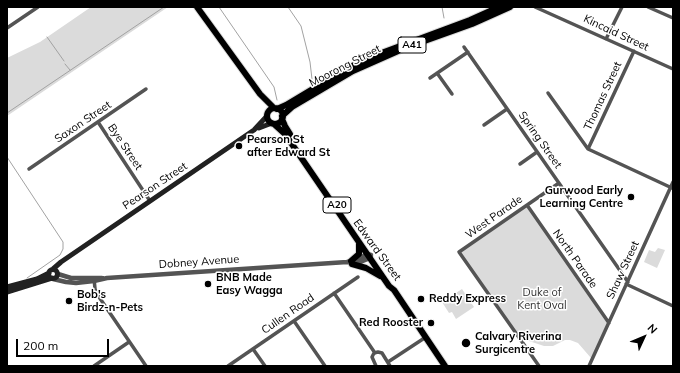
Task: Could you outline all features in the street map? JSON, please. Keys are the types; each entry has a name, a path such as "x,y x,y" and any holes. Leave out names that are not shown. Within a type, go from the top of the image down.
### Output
{"highway":[{"name":"A20","path":"197,7 260,94 280,111 282,117"},
{"name":"Moorong Street","path":"276,108 286,106 350,67 376,55 470,20 500,7"},
{"name":"Moorong Street","path":"282,117 298,103 353,71 405,48 472,24 510,7"},
{"name":"A20","path":"260,94 268,120 273,124"},
{"name":"A41","path":"267,115 270,110 276,108"},
{"name":"A41","path":"273,124 279,122 282,117"},
{"name":"Edward Street","path":"282,117 287,130 383,278 394,290"},
{"name":"Edward Street","path":"273,124 285,134 358,241 392,284 394,290 445,366"},
{"path":"358,241 360,249 359,254 350,262 366,268 383,278"}],"main road":[{"name":"Pearson Street","path":"67,258 57,277 52,275 67,258 254,130 267,115"},
{"name":"Pearson Street","path":"254,130 273,124"},
{"path":"7,287 52,275"},
{"name":"Dobney Avenue","path":"7,292 52,275"}],"street":[{"path":"7,28 33,8 38,7"},
{"name":"Kincaid Street","path":"535,7 673,69"},
{"name":"Kincaid Street","path":"542,7 551,14"},
{"path":"606,38 622,7"},
{"path":"648,7 673,18"},
{"name":"Spring Street","path":"464,47 559,182 627,283"},
{"path":"430,78 468,52"},
{"name":"Thomas Street","path":"588,148 634,52"},
{"path":"437,73 452,94"},
{"name":"Saxon Street","path":"30,168 146,89"},
{"path":"548,93 579,138 588,148 672,188"},
{"path":"484,125 507,109"},
{"name":"Bye Street","path":"98,122 150,201"},
{"path":"520,164 537,152"},
{"name":"West Parade","path":"539,366 459,252 559,182"},
{"name":"Shaw Street","path":"589,366 672,188 673,182"},
{"name":"North Parade","path":"527,205 609,323"},
{"name":"Dobney Avenue","path":"52,275 71,282 108,278 350,262 358,263 369,256"},
{"path":"58,274 71,278 94,279 95,289 99,297 146,366"},
{"name":"Cullen Road","path":"228,366 358,277"},
{"path":"627,283 673,306"},
{"path":"334,293 375,353"},
{"path":"294,321 325,366"},
{"path":"375,353 382,353 389,364 426,337"},
{"path":"94,366 130,342"},
{"path":"253,348 265,366"},
{"path":"375,353 372,355 372,359 376,366"}],"green space":[{"path":"91,7 168,7 7,116 7,58 40,42"},
{"name":"Duke of Kent Oval","path":"527,205 609,323 591,358 578,343 570,340 565,340 553,346 544,346 526,340 520,340 459,252"},
{"path":"658,248 665,250 657,268 644,262 649,250 655,252"},
{"path":"462,289 474,307 456,319 452,312 449,313 442,302"}],"waterway":[{"path":"7,113 164,7"},
{"path":"219,7 274,87 277,100"},
{"path":"288,7 301,26 310,62 312,79"},
{"path":"442,7 444,18"},
{"path":"47,37 64,61"},
{"path":"65,64 70,70"},
{"path":"7,157 63,242 63,249 60,255 27,278"}],"place":[{"name":"Pearson St after Edward St","path":"239,146"},
{"name":"Gurwood Early Learning Centre","path":"631,197"},
{"name":"BNB Made Easy Wagga","path":"208,284"},
{"name":"Reddy Express","path":"421,299"},
{"name":"Bob's Birdz-n-Pets","path":"69,301"},
{"name":"Red Rooster","path":"431,323"},
{"name":"Calvary Riverina Surgicentre","path":"466,343"}]}
